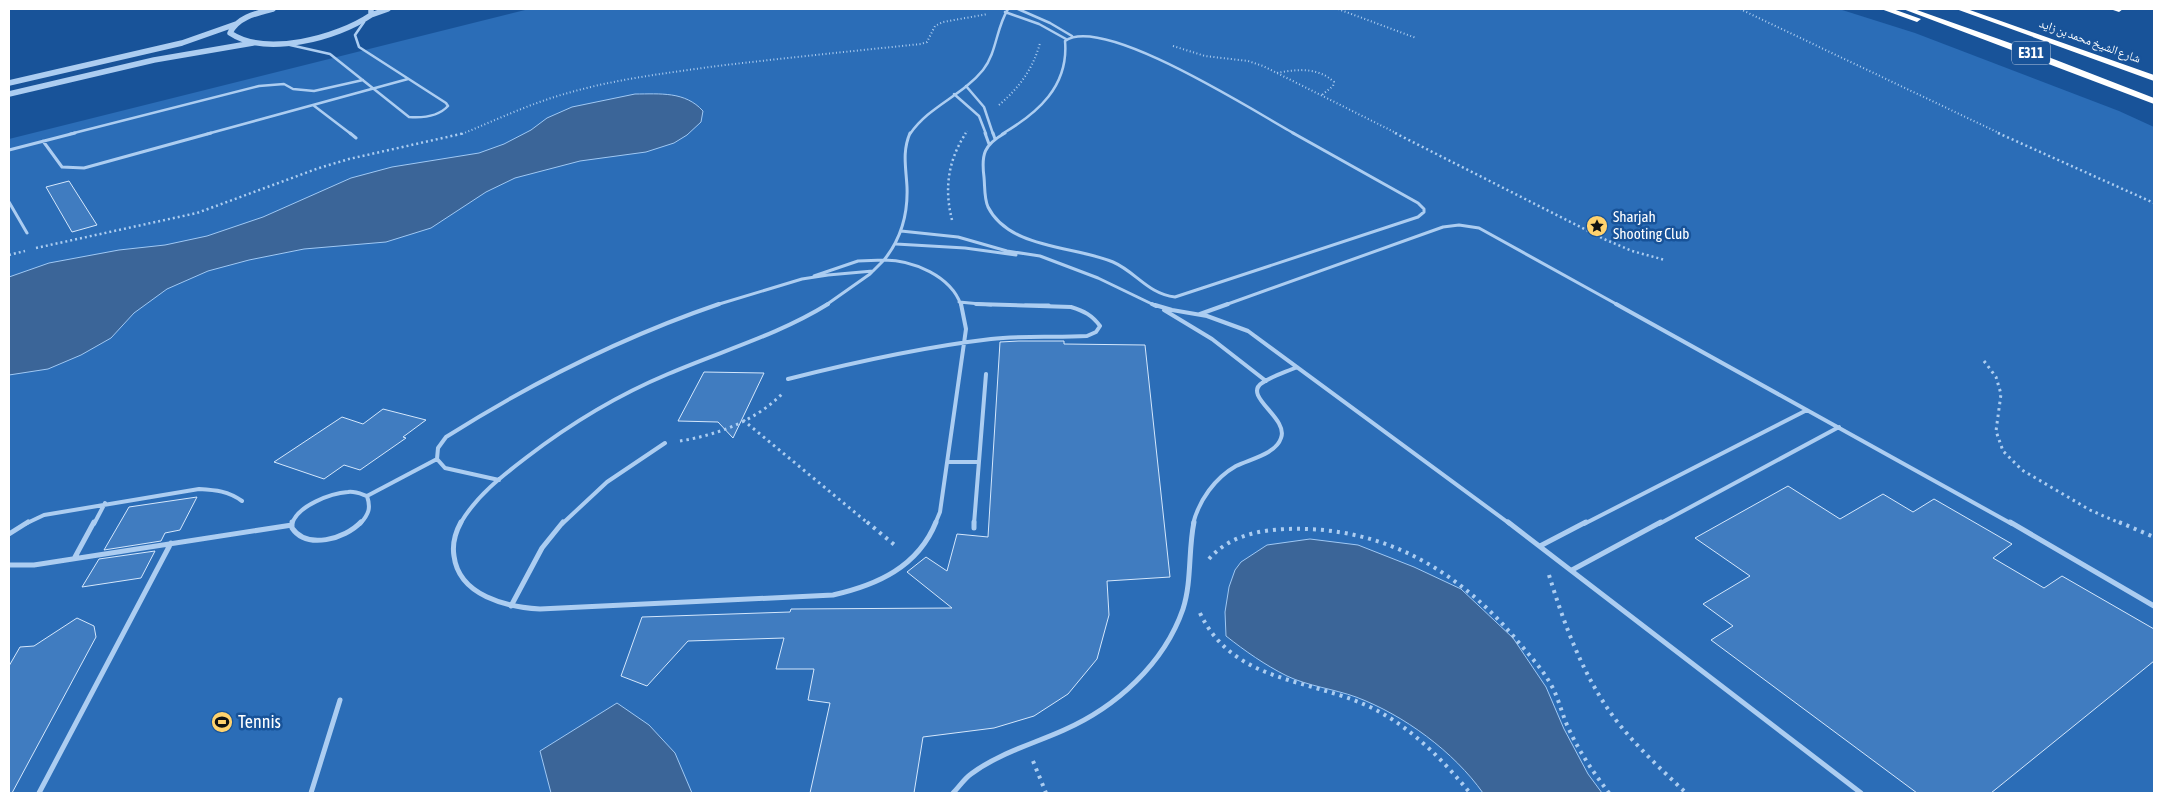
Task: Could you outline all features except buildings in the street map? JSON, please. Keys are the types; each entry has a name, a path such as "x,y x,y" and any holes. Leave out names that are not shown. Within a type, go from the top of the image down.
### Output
{"highway":[{"path":"1885,9 2035,55"},
{"name":"E311","path":"1907,9 2035,55 2154,101"},
{"name":"شارع الشيخ محمد بن زايد","path":"1960,9 2154,78"},
{"path":"2114,9 2120,9"}],"street":[{"path":"273,9 247,17 236,24 230,33 234,38 253,43 271,44 314,39 334,34 364,22 371,15 388,9"},
{"path":"371,9 371,15"},
{"path":"9,83 182,43 236,24"},
{"path":"9,94 154,60 253,43"}],"lane":[{"path":"1018,9 1050,23 1072,36"},
{"path":"500,480 445,468 437,459 438,448 446,437 521,391 580,360 639,333 698,310 814,276 847,263 886,259 907,262 925,269 940,278 951,289 960,302 966,328 940,512 935,528 926,544 912,560 878,583 856,591 632,605 538,608 511,606 480,594 460,576 452,553 458,528 474,502 543,445 588,415 627,393 682,367 775,332 815,313 848,293 886,259 896,244 908,203 907,182 903,162 905,146 911,130 923,116 980,74 991,57 997,41 997,30 1006,11 1038,24 1066,39"},
{"path":"271,44 305,47 330,54 409,117 438,114 448,106 359,47 355,35 364,22"},
{"path":"1072,36 1084,36 1118,43 1162,60 1418,203 1424,209 1424,212 1418,217 1188,294 1168,297 1151,291 1119,266 1085,254 1027,238 1009,229 996,219 988,208 985,196 983,157 989,144 995,138 1031,114 1052,93 1066,64 1066,39 1072,36"},
{"path":"43,141 62,167 84,168 408,79"},
{"path":"9,150 259,86 284,84 302,91 314,91 363,80"},
{"path":"966,86 980,100 988,115 995,138"},
{"path":"954,94 979,116 989,144"},
{"path":"313,105 356,138"},
{"path":"9,202 27,233"},
{"path":"1200,314 1450,226 1479,228 2047,543 2154,606"},
{"path":"901,231 958,237 1007,251 1040,256 1098,278 1155,305 1212,339 1266,381"},
{"path":"896,244 965,248 1040,256"},
{"path":"814,276 873,271"},
{"path":"788,379 887,356 964,343 1020,337 1087,336 1096,332 1100,326 1097,319 1090,314 1064,306 987,305 960,302"},
{"path":"1155,305 1163,310 1200,314 1226,321 1248,331 1572,570 1861,793"},
{"path":"953,793 971,774 999,758 1078,724 1114,700 1154,662 1176,626 1188,589 1190,533 1195,514 1204,497 1233,468 1267,451 1276,445 1282,437 1279,420 1255,393 1256,388 1260,384 1297,367"},
{"path":"974,528 986,374"},
{"path":"1540,546 1807,410"},
{"path":"1572,570 1839,427"},
{"path":"511,606 530,566 557,530 589,497 618,474 664,443"},
{"path":"367,496 437,459"},
{"path":"947,462 979,462"},
{"path":"9,534 24,524 44,515 105,503 199,489 218,490 232,494 242,501"},
{"path":"346,492 358,492 367,496 371,502 371,510 365,519 354,528 340,535 326,539 311,540 300,538 293,533 292,525 296,516 317,500 346,492"},
{"path":"75,558 105,503"},
{"path":"9,566 34,565 292,525"},
{"path":"40,793 171,543"},
{"path":"310,793 340,700"}],"path":[{"path":"1338,9 1363,16 1382,26 1416,38"},
{"path":"1740,9 1958,115 2154,203"},
{"path":"35,248 197,213 319,168 349,159 460,135 566,93 665,73 854,49 921,44 928,42 935,26 943,22 1006,11"},
{"path":"988,115 1011,95 1027,76 1037,58 1040,40 1038,24"},
{"path":"1171,45 1199,54 1256,63 1604,239 1632,251 1665,260"},
{"path":"1277,73 1305,70 1322,73 1330,77 1334,82 1333,86 1322,95"},
{"path":"958,237 949,210 947,184 952,159 963,137 979,116"},
{"path":"9,255 26,250"},
{"path":"1984,361 1996,376 2001,394 1996,431 2003,451 2022,470 2081,505 2154,537"},
{"path":"664,443 702,437 764,410 777,400 785,390 788,379"},
{"path":"744,420 912,560"},
{"path":"1206,563 1217,547 1257,531 1308,529 1361,534 1420,558 1461,583 1512,632 1551,684 1569,729 1592,770 1609,793"},
{"path":"1540,546 1553,589 1574,644 1602,699 1630,738 1686,793"},
{"path":"1200,602 1200,612 1208,631 1230,653 1271,676 1342,695 1372,708 1410,733 1443,763 1470,793"},
{"path":"1027,747 1046,793"}],"shaded area":[{"path":"529,9 1839,9 1915,33 2119,111 2154,127 2154,793 9,793 9,139"},
{"path":"635,94 672,95 688,100 703,111 701,122 687,135 674,143 646,152 580,161 515,178 486,192 431,228 386,242 304,249 249,260 208,271 167,289 134,313 111,338 81,355 48,369 9,375 9,277 49,263 119,250 165,245 207,236 263,217 351,178 392,167 479,153 504,144 531,130 547,118 572,107"},
{"path":"1310,539 1358,545 1414,567 1461,589 1513,638 1546,687 1564,729 1588,774 1602,793 1483,793 1458,763 1410,724 1356,697 1287,676 1255,658 1226,636 1225,612 1229,587 1235,570 1241,562 1267,545"},
{"path":"617,703 649,725 675,753 692,793 551,793 540,751"}],"place":[{"name":"Sharjah Shooting Club","path":"1597,226"},
{"name":"Tennis","path":"222,722"}]}
